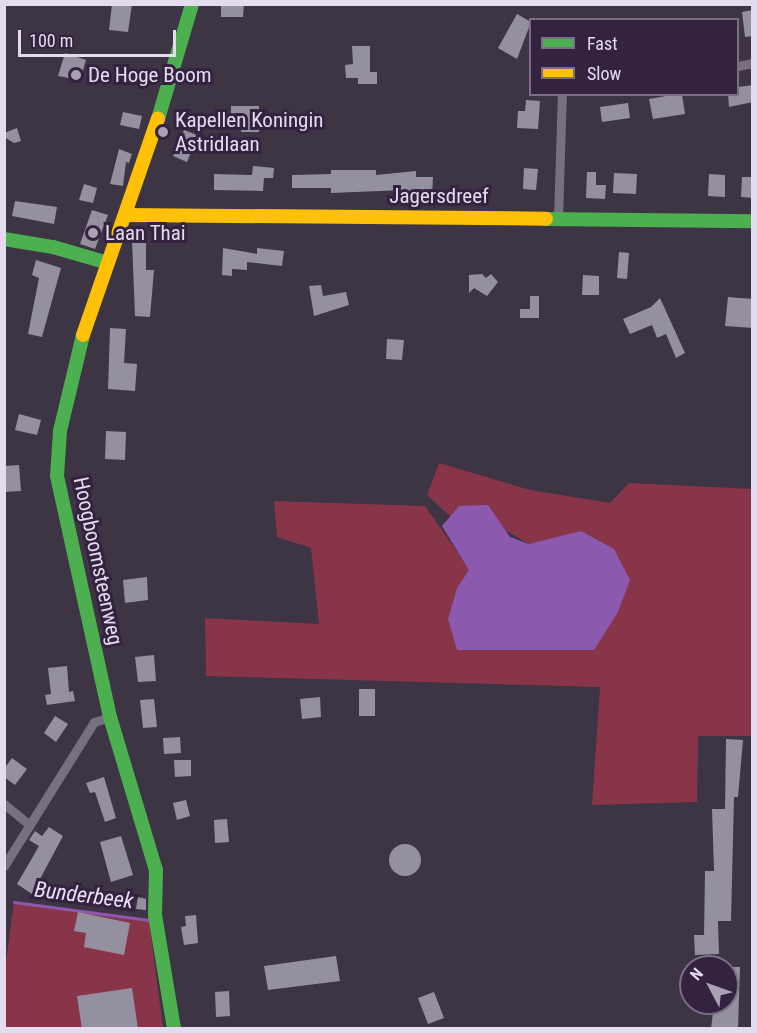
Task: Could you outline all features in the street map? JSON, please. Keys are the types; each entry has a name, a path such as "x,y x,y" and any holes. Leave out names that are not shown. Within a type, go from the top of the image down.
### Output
{"street":[{"name":"Hoogboomsteenweg","path":"174,1029 155,915 156,870 110,717 57,476 68,389 108,263 126,215 192,4"},
{"path":"558,218 562,96"},
{"name":"Jagersdreef","path":"126,215 753,221"},
{"path":"4,239 53,247 108,263"},
{"path":"4,866 7,855 94,722 110,717"},
{"path":"4,804 29,824"}],"shaded area":[{"path":"439,463 530,490 610,503 629,483 752,489 752,736 698,736 697,802 592,805 600,687 206,676 205,618 319,624 311,548 277,537 274,501 425,506 470,570 457,588 581,532 529,544 488,520 453,519 427,495"},
{"path":"488,505 510,537 529,544 581,531 614,549 630,580 618,612 594,650 457,650 448,619 457,588 469,570 442,526 459,506"},
{"path":"14,902 149,920 163,1028 5,1028 5,969"}],"building":[{"path":"112,4 132,4 128,32 109,30"},
{"path":"221,4 244,4 243,17 221,17"},
{"path":"753,10 753,36 745,37 742,12"},
{"path":"517,14 529,21 529,27 517,59 498,48"},
{"path":"352,46 370,46 370,72 377,72 377,84 358,84 358,78 346,78 345,65 353,64"},
{"path":"65,53 86,60 80,80 58,76"},
{"path":"753,85 753,102 729,107 728,96 739,96 739,87"},
{"path":"682,96 685,114 653,119 649,99"},
{"path":"526,100 540,101 538,129 517,128 518,111 525,111"},
{"path":"628,103 630,118 602,122 600,107"},
{"path":"231,106 259,106 259,132 241,132 241,124 231,125"},
{"path":"123,112 142,116 139,129 120,125"},
{"path":"17,128 21,141 14,143 4,137 4,133"},
{"path":"184,130 202,137 198,146 194,144 187,162 173,156"},
{"path":"119,149 132,154 129,163 126,162 123,186 110,184"},
{"path":"253,166 274,168 273,178 264,178 263,191 214,190 214,174 252,175"},
{"path":"524,168 538,169 536,190 523,189"},
{"path":"331,170 376,170 376,175 416,171 416,177 433,177 432,196 405,195 405,190 331,193 331,188 292,188 292,175 331,174"},
{"path":"587,172 596,172 596,185 606,185 605,199 586,198"},
{"path":"614,173 637,174 636,194 613,193"},
{"path":"709,174 725,175 725,197 708,196"},
{"path":"742,177 753,177 753,198 741,197"},
{"path":"84,184 97,188 93,203 79,200"},
{"path":"15,201 57,207 54,224 12,216"},
{"path":"92,210 108,215 95,249 80,244"},
{"path":"132,240 146,240 146,270 154,270 150,317 135,316"},
{"path":"223,248 257,254 257,248 284,251 282,266 247,262 247,270 232,269 232,276 222,275"},
{"path":"619,252 629,253 627,279 617,278"},
{"path":"36,260 61,268 42,337 28,334 39,278 32,275"},
{"path":"482,274 486,278 491,274 498,282 487,296 474,288 469,293 469,275"},
{"path":"583,275 599,276 599,295 582,295"},
{"path":"321,285 323,296 346,292 349,305 314,316 309,286"},
{"path":"530,296 539,296 539,318 520,318 520,309 530,309"},
{"path":"728,297 753,299 753,328 725,326"},
{"path":"660,298 685,353 676,358 666,334 657,338 652,325 630,334 623,319 651,307"},
{"path":"110,328 126,329 124,363 137,364 135,391 108,389"},
{"path":"387,339 404,340 402,360 386,359"},
{"path":"19,414 41,420 37,435 15,430"},
{"path":"106,431 126,432 125,460 105,459"},
{"path":"19,465 21,491 4,492 4,466"},
{"path":"147,577 148,600 125,603 123,580"},
{"path":"154,655 156,681 138,682 135,657"},
{"path":"67,666 69,692 73,691 75,701 47,705 45,695 51,694 48,668"},
{"path":"359,689 375,689 375,716 359,716"},
{"path":"320,697 321,717 302,719 300,699"},
{"path":"154,699 157,727 143,728 140,700"},
{"path":"55,716 68,724 56,742 44,733"},
{"path":"180,737 181,753 164,754 163,738"},
{"path":"726,739 743,740 738,797 734,797 731,921 718,921 719,954 695,955 694,935 704,935 705,871 714,871 712,809 725,809"},
{"path":"12,758 27,769 15,785 4,777 4,769"},
{"path":"174,760 191,760 191,776 175,777"},
{"path":"104,777 116,818 105,822 95,792 90,793 86,783"},
{"path":"186,800 190,816 177,820 173,803"},
{"path":"227,819 229,842 215,843 214,820"},
{"path":"49,827 63,836 32,894 17,884 39,846 29,840 35,831 42,836"},
{"path":"121,836 133,875 111,882 100,842"},
{"path":"405,844 416,849 421,860 416,871 405,876 394,871 389,860 394,849"},
{"path":"138,897 146,899 146,910 136,909"},
{"path":"78,912 130,923 124,955 84,947 86,933 74,931"},
{"path":"196,915 198,943 184,945 181,927 186,926 185,916"},
{"path":"336,956 340,981 268,990 264,966"},
{"path":"132,988 138,1029 82,1029 77,996"},
{"path":"229,991 230,1016 216,1017 215,992"},
{"path":"434,992 444,1018 428,1024 418,998"},
{"path":"713,1015 738,1015 738,1029 711,1029"}],"waterway":[{"name":"Bunderbeek","path":"14,902 149,920"}],"traffic: fast":[{"path":"158,119 192,4"},
{"path":"546,219 752,221"},
{"path":"4,239 53,247 108,263"},
{"path":"83,335 60,431 57,476 110,717 156,870 155,915 174,1028"}],"traffic: slow":[{"path":"83,335 158,119"},
{"path":"126,215 546,219"}],"place":[{"name":"De Hoge Boom","path":"76,75"},
{"name":"Kapellen Koningin Astridlaan","path":"163,132"},
{"name":"Laan Thai","path":"93,233"}]}
